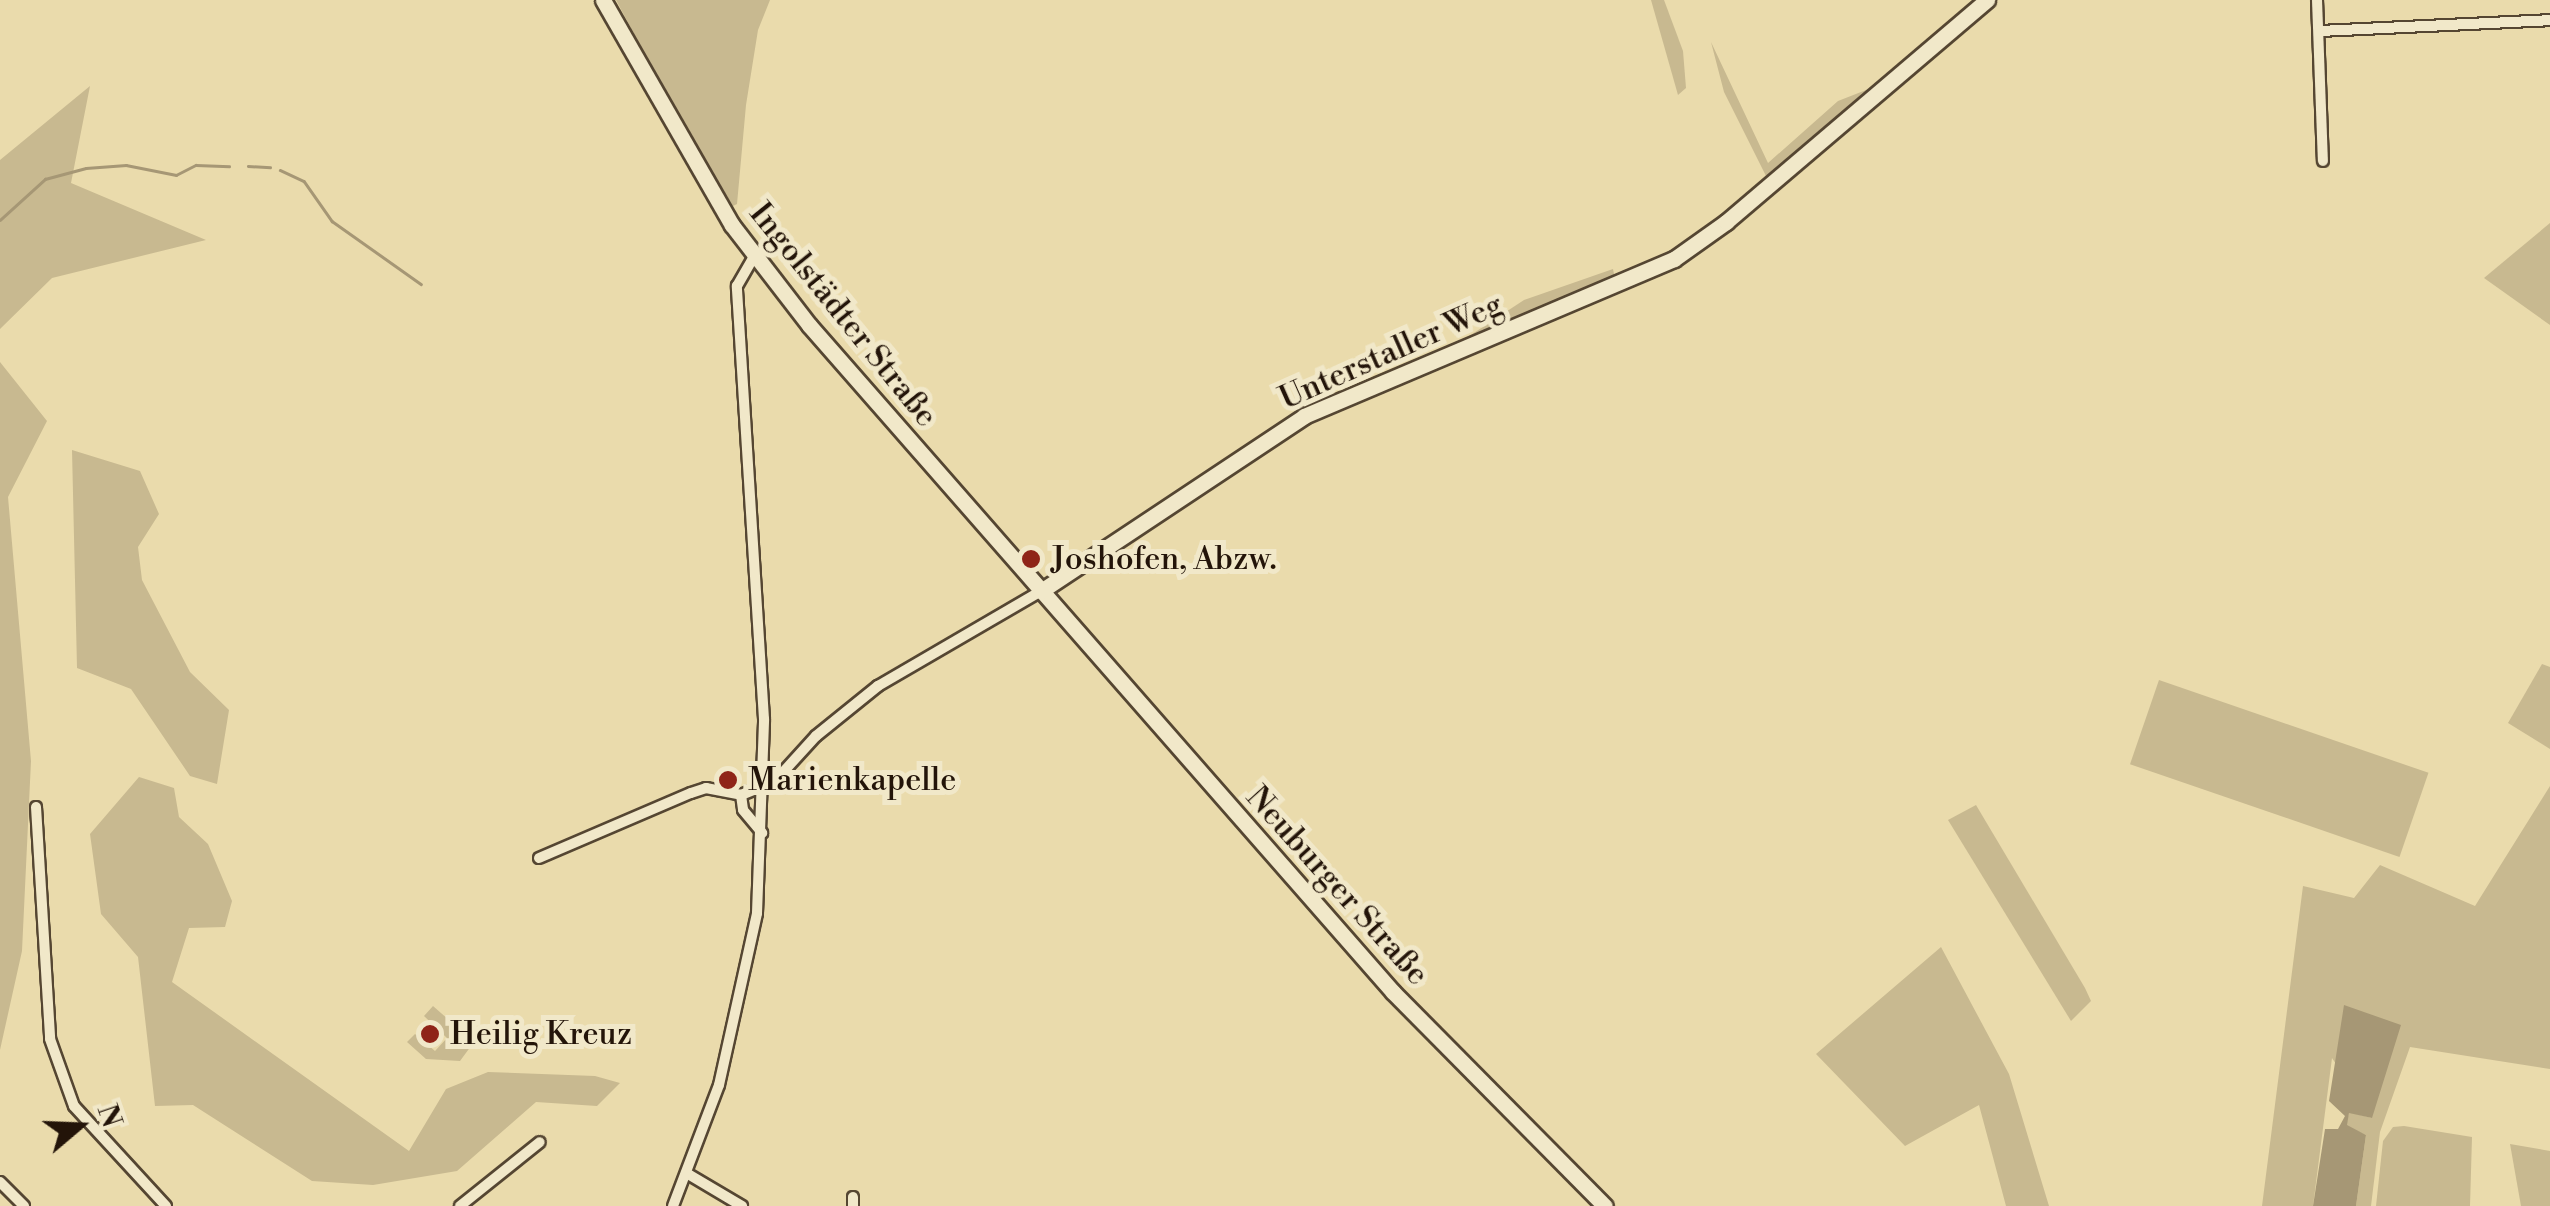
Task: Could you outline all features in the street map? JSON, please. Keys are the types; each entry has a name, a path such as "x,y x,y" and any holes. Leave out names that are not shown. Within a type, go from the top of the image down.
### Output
{"main road":[{"name":"Ingolstädter Straße","path":"603,0 754,256 1041,590"},
{"name":"Unterstaller Weg","path":"1041,590 1304,416 1674,260 1710,234 1987,0"},
{"name":"Neuburger Straße","path":"1041,590 1393,992 1605,1206"}],"street":[{"path":"2317,0 2324,161"},
{"path":"2320,31 2550,20"},
{"path":"673,1206 688,1174 722,1072 747,974 762,833 765,784 737,286 754,256"},
{"name":"Unterstaller Weg","path":"539,858 706,788 741,795 765,784 878,686 1041,590"},
{"path":"741,795 762,833"},
{"path":"36,807 50,1039 74,1106 163,1205"},
{"path":"460,1206 540,1142"},
{"path":"688,1174 742,1206"},
{"path":"0,1182 24,1206"}],"shaded area":[{"path":"616,0 770,0 758,30 737,204 733,206 678,116"},
{"path":"1651,0 1664,0 1683,51 1686,88 1678,95"},
{"path":"1711,42 1768,163 1838,101 1884,83 1766,176 1724,92"},
{"path":"90,86 71,183 206,240 52,278 0,329 0,160"},
{"path":"2550,223 2550,325 2484,278"},
{"path":"1613,269 1615,279 1457,344 1524,300"},
{"path":"0,362 47,421 8,497 31,761 22,951 0,1050"},
{"path":"72,450 140,471 159,514 138,547 142,580 190,672 229,710 217,784 190,776 131,689 77,668"},
{"path":"2542,664 2550,667 2550,749 2508,723"},
{"path":"2159,680 2428,773 2399,857 2130,764"},
{"path":"139,777 174,788 179,817 208,844 232,901 225,927 189,928 172,982 409,1151 446,1089 488,1072 595,1076 620,1083 597,1106 536,1102 457,1171 373,1185 312,1181 193,1105 155,1106 138,957 101,914 90,834"},
{"path":"2550,786 2550,1069 2410,1047 2380,1132 2371,1206 2356,1206 2366,1135 2346,1126 2349,1112 2372,1118 2332,1058 2313,1206 2262,1206 2303,886 2354,898 2380,865 2475,906"},
{"path":"1976,805 2091,1001 2071,1021 1948,820"},
{"path":"1941,947 2009,1074 2049,1206 2006,1206 1979,1105 1905,1146 1816,1054"},
{"path":"2344,1005 2401,1025 2372,1118 2349,1113 2347,1125 2366,1135 2356,1206 2313,1206 2325,1129 2338,1129 2345,1116 2329,1101"},
{"path":"433,1006 474,1042 460,1061 426,1059 407,1042 415,1034 435,1051 447,1038 424,1016"},
{"path":"2393,1127 2472,1137 2470,1206 2376,1206 2383,1141"},
{"path":"2510,1144 2550,1151 2550,1206 2521,1206"}],"waterway":[{"path":"0,220 45,179 86,168 126,165 176,175 196,165 229,166"},
{"path":"248,166 270,167"},
{"path":"280,170 304,181 332,221 421,284"}],"place":[{"name":"Joshofen, Abzw.","path":"1031,559"},
{"name":"Marienkapelle","path":"728,780"},
{"name":"Heilig Kreuz","path":"430,1034"}]}
